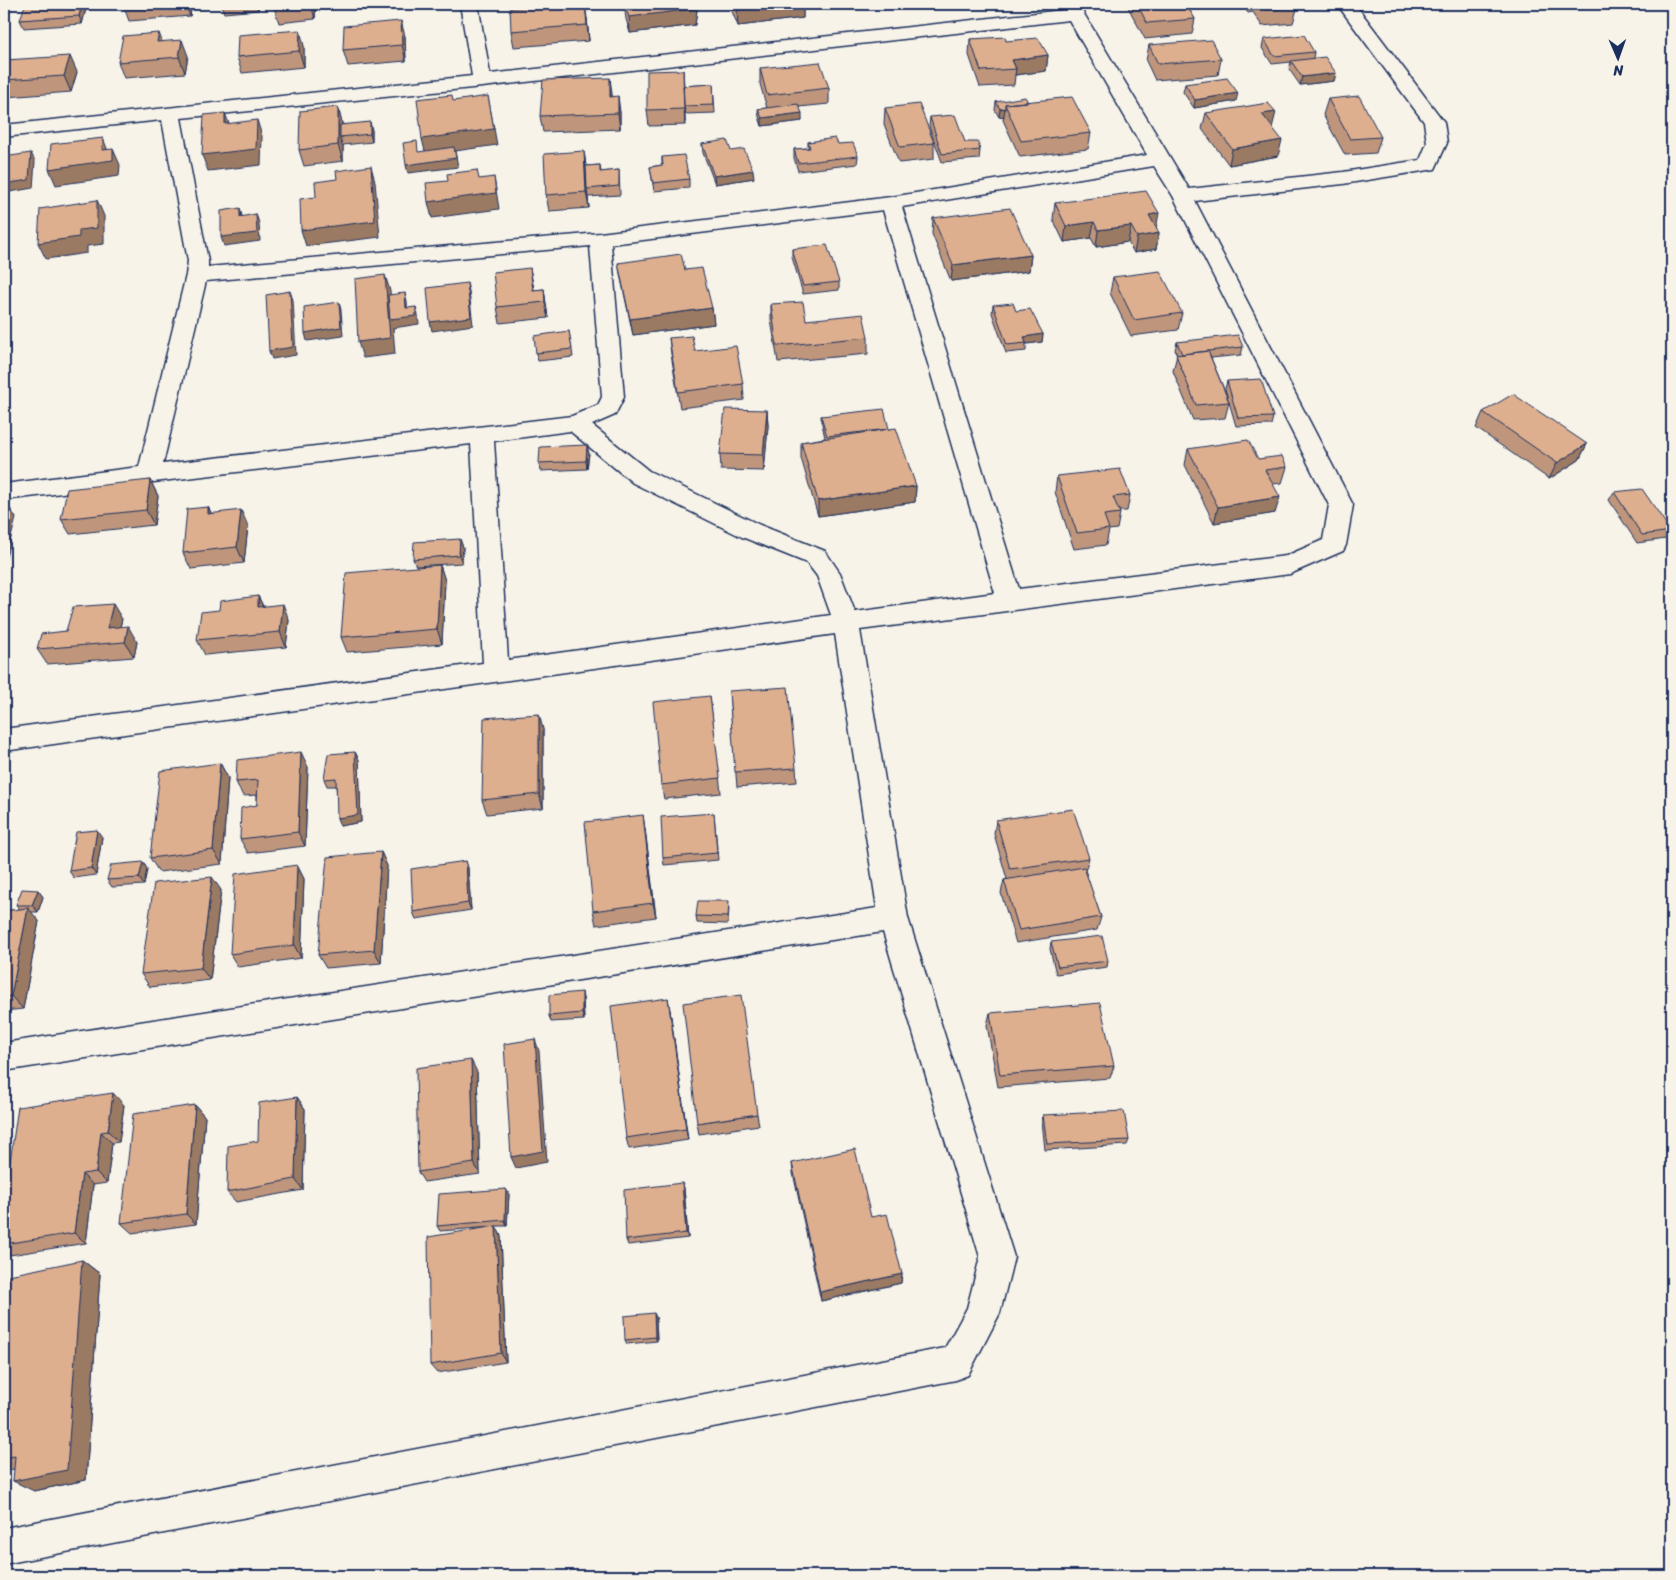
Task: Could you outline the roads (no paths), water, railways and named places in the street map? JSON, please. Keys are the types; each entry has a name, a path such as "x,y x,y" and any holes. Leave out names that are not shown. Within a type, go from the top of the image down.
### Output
{"street":[{"path":"470,4 482,81"},
{"path":"1183,196 1343,178 1428,165 1437,143 1434,122 1346,4"},
{"path":"4,131 482,81 1071,9 1159,159 1183,196 1341,505 1334,545 1290,565 1010,600 4,740"},
{"path":"149,475 197,275 198,261 170,113"},
{"path":"197,275 600,239 891,202 1159,159"},
{"path":"891,202 1010,600"},
{"path":"4,492 576,423 607,410 613,397 600,239"},
{"path":"4,1546 956,1363 983,1313 997,1257 893,918 846,623 828,573 816,557 751,530 641,477 576,423"},
{"path":"482,434 496,672"},
{"path":"4,1057 893,918"}]}
